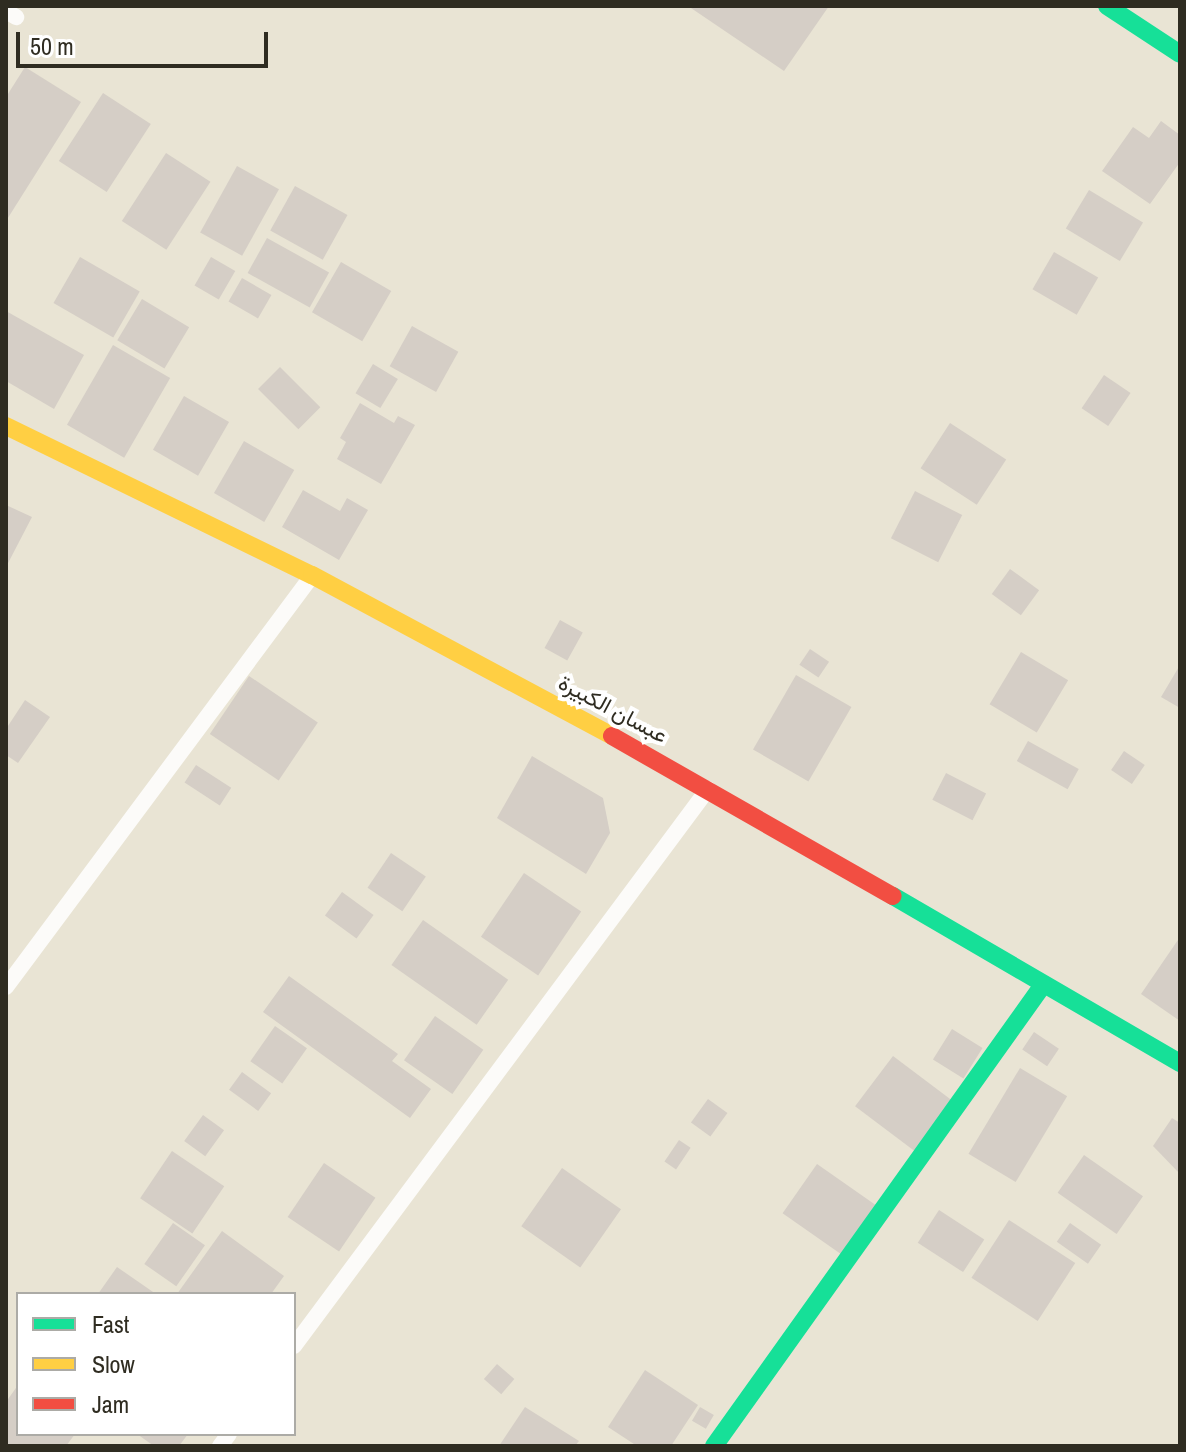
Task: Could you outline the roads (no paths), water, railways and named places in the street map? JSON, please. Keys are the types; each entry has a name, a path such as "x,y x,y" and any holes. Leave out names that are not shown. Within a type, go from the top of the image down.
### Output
{"main road":[{"path":"1110,7 1180,54"},
{"name":"عبسان الكبيرة","path":"6,426 312,575 709,788 1180,1063"},
{"path":"714,1446 1043,985"}],"lane":[{"path":"6,987 312,575"},
{"path":"296,1343 709,788"}]}
